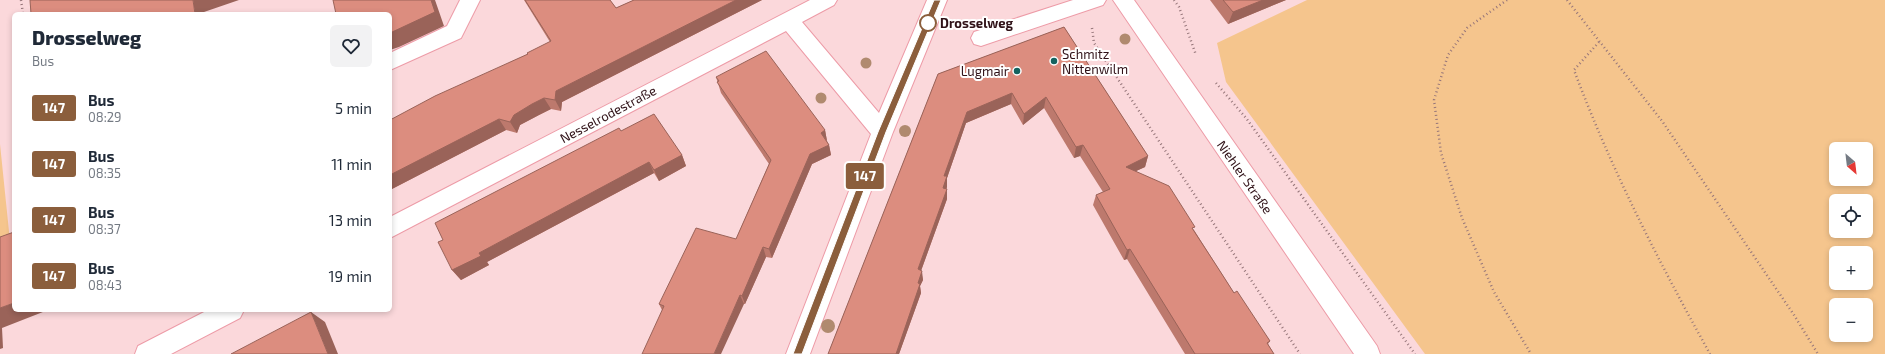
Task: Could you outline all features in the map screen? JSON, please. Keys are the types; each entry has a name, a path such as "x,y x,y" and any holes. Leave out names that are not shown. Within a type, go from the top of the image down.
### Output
{"street":[{"path":"392,61 454,32 470,0"},
{"name":"Nesselrodestraße","path":"392,227 827,0"},
{"path":"798,354 882,132 937,0"},
{"path":"981,38 1096,0"},
{"name":"Niehler Straße","path":"1123,0 1368,354"},
{"path":"789,20 882,132"},
{"path":"147,354 228,312"}],"path":[{"path":"21,0 23,12"},
{"path":"1174,0 1179,7 1197,59"},
{"path":"1507,0 1467,28 1448,55 1434,100 1441,153 1462,218 1494,292 1531,354"},
{"path":"1567,0 1662,121 1794,315 1818,354"},
{"path":"1091,21 1094,43 1300,354"},
{"path":"1600,42 1574,70 1576,76 1593,122 1653,251 1710,354"},
{"path":"1215,82 1246,118 1415,354"}],"shaded area":[{"path":"1307,0 1885,0 1885,354 1425,354 1226,82 1217,43"},
{"path":"0,144 11,251 0,256"}],"building":[{"path":"30,0 193,0 195,12 31,12"},
{"path":"333,0 431,0 435,12 392,32 392,12 336,12"},
{"path":"525,0 610,0 616,8 634,0 736,0 556,91 555,100 544,98 514,115 510,122 499,119 392,174 392,119 435,96 528,54 527,53 551,41"},
{"path":"1223,0 1263,0 1233,12"},
{"path":"1064,27 1148,156 1126,167 1169,186 1195,227 1192,228 1234,293 1237,291 1270,341 1267,343 1274,354 1195,354 1130,249 1127,250 1096,195 1110,189 1083,145 1076,147 1046,97 1024,114 1012,93 967,112 944,176 947,176 943,188 947,189 918,269 922,271 918,283 920,284 896,354 828,354 938,74"},
{"path":"766,51 825,130 821,133 829,145 810,154 769,249 763,247 742,296 740,295 714,354 642,354 664,306 659,304 696,228 736,239 771,160 717,82 719,81 716,77"},
{"path":"654,114 682,155 654,170 649,162 479,253 481,256 452,270 438,242 443,240 435,223 619,128 621,131"},
{"path":"12,233 12,304 0,308 0,237"},
{"path":"311,312 328,354 231,354"}],"bus line":[{"name":"147","path":"798,354 882,132 937,0"}],"place":[{"name":"Drosselweg","path":"928,23"},
{"name":"Schmitz Nittenwilm","path":"1054,61"},
{"name":"Lugmair","path":"1017,71"}]}
